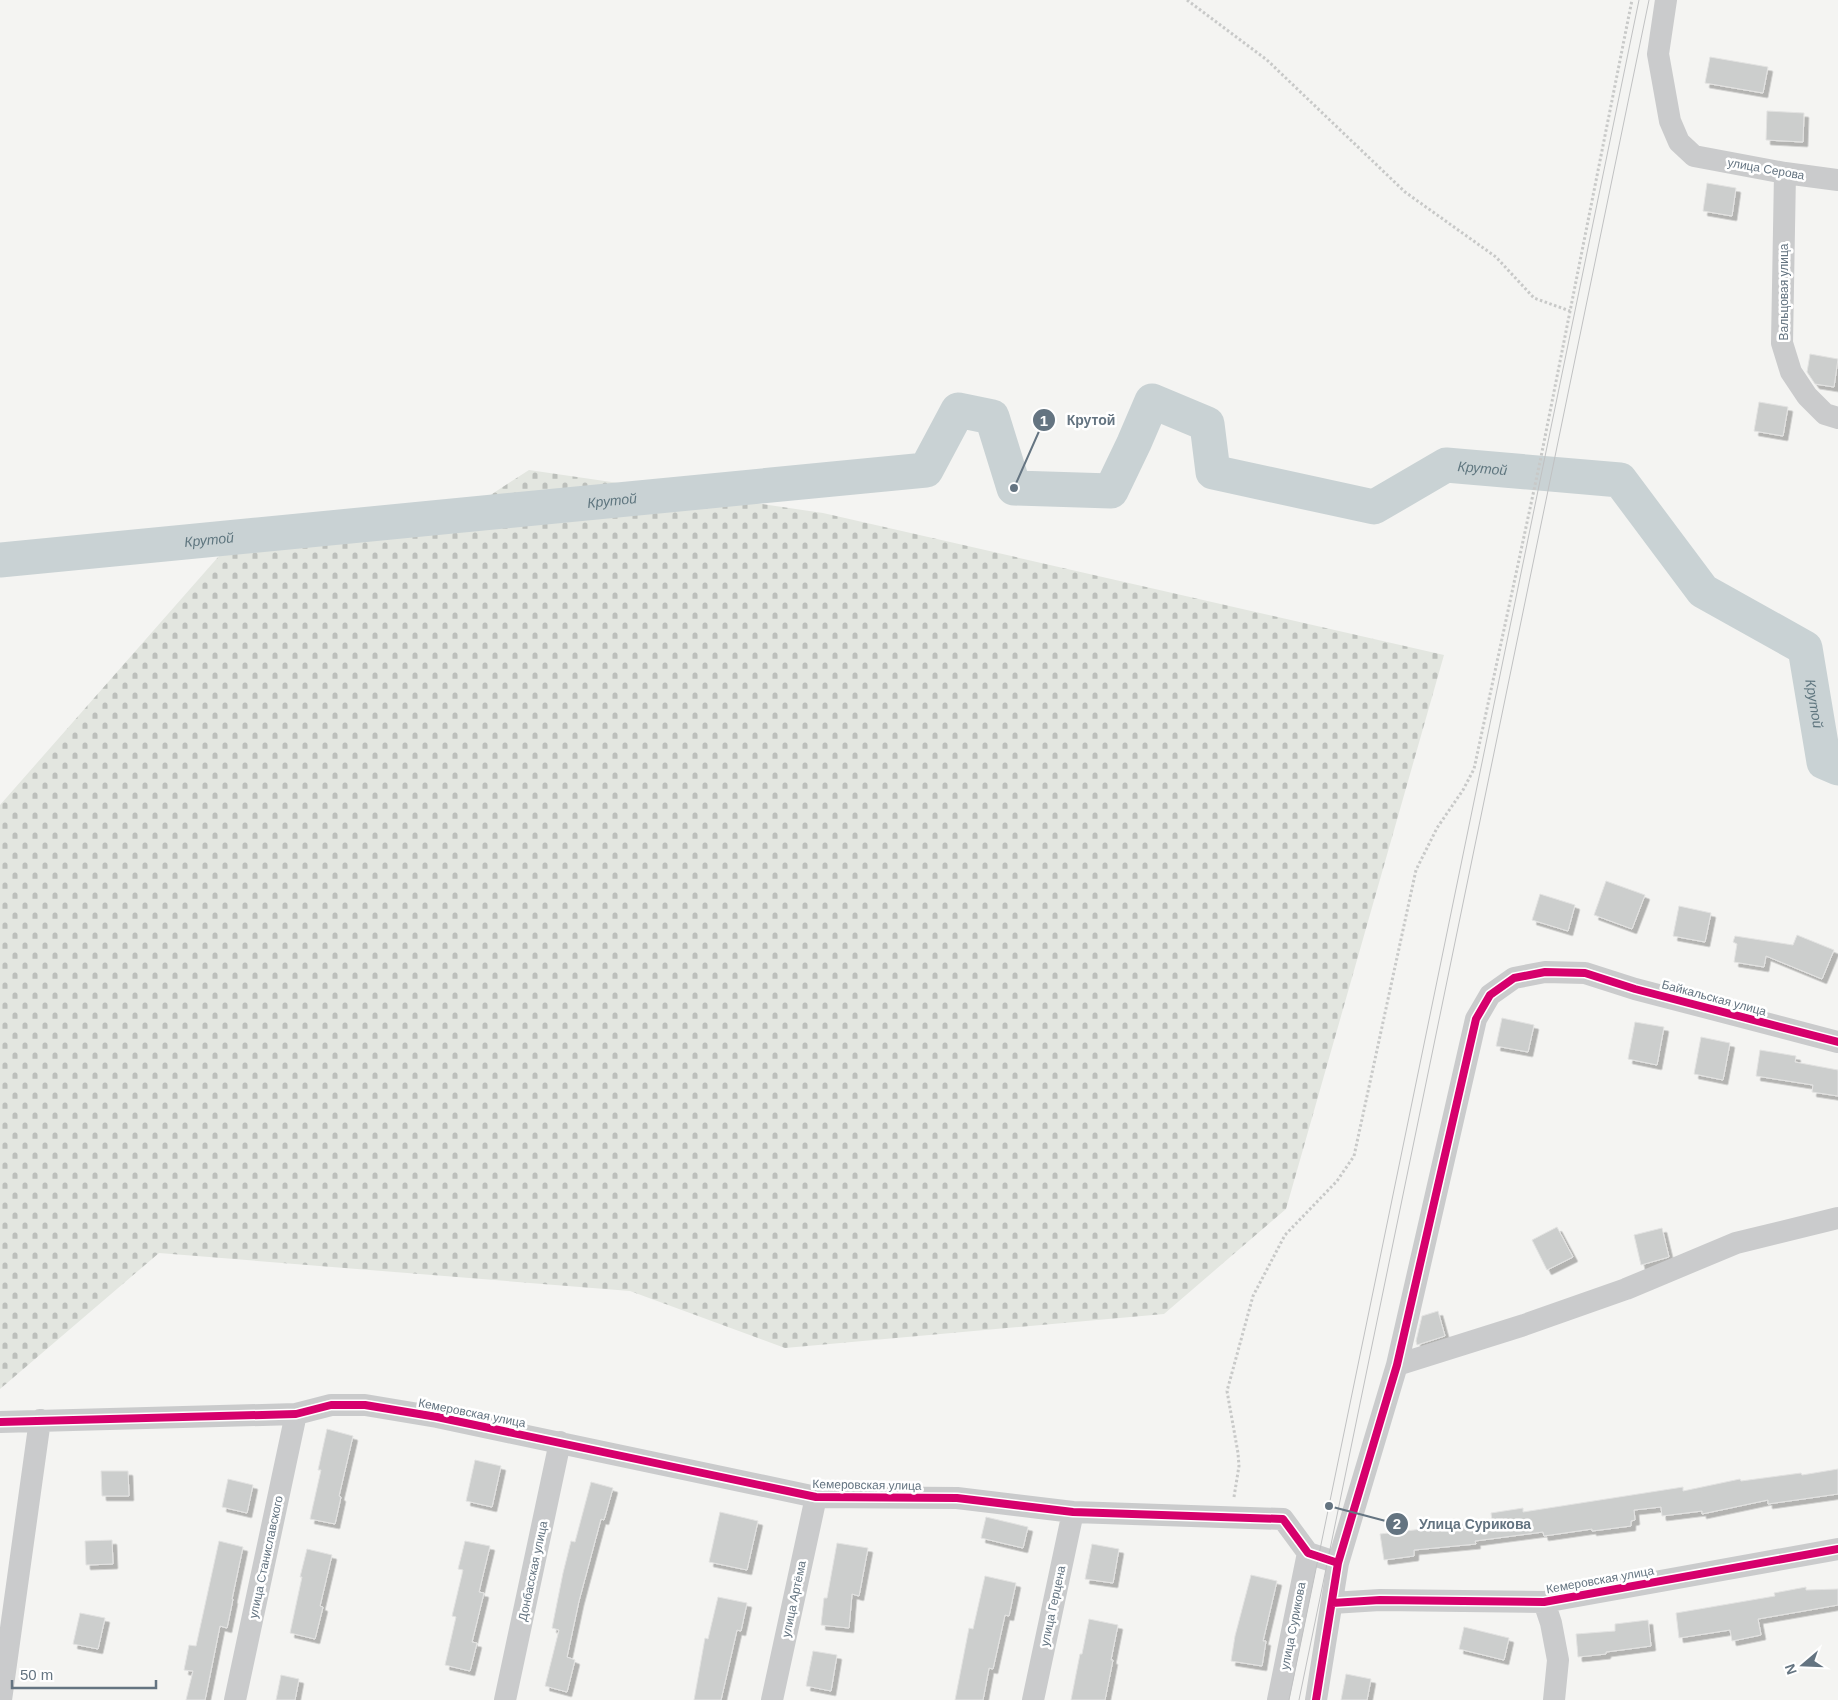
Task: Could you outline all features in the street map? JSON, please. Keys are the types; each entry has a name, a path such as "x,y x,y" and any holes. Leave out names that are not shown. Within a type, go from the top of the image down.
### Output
{"street":[{"name":"улица Серова","path":"1666,0 1658,54 1670,121 1679,142 1694,156 1785,173 1838,180"},
{"name":"Вальцовая улица","path":"1785,173 1782,343 1790,372 1807,396 1825,414 1838,418"},
{"name":"Байкальская улица","path":"1332,1603 1338,1563 1396,1365 1476,1019 1490,995 1514,978 1545,972 1585,973 1838,1042"},
{"path":"1396,1365 1524,1325 1626,1289 1736,1243 1838,1218"},
{"name":"Кемеровская улица","path":"0,1422 296,1414 331,1405 365,1405 560,1442 816,1497 958,1498 1073,1512 1283,1519 1308,1553"},
{"name":"улица Станиславского","path":"235,1700 296,1414"},
{"path":"1,1700 40,1420"},
{"name":"Донбасская улица","path":"506,1700 560,1442"},
{"name":"улица Артёма","path":"772,1700 816,1497"},
{"name":"улица Герцена","path":"1033,1700 1073,1512"},
{"name":"Кемеровская улица","path":"1332,1603 1380,1600 1544,1602 1838,1548"},
{"path":"1308,1553 1338,1563"},
{"name":"улица Сурикова","path":"1278,1700 1308,1553"},
{"path":"1544,1602 1551,1623 1558,1660 1554,1700"},
{"path":"1316,1700 1332,1603"}],"path":[{"path":"1186,0 1267,60 1405,192 1496,256 1534,298 1570,311"},
{"path":"1231,1517 1238,1453 1227,1391 1253,1296 1285,1235 1338,1181 1354,1156 1416,870 1437,828 1463,790 1474,769 1540,462 1632,0"}],"green space":[{"path":"529,470 823,513 1444,655 1286,1209 1164,1314 785,1348 630,1291 159,1253 0,1389 0,805 219,556 475,505"}],"building":[{"path":"1710,57 1768,67 1763,93 1705,83"},
{"path":"1767,111 1804,113 1803,142 1766,140"},
{"path":"1707,183 1736,188 1732,216 1703,211"},
{"path":"1810,354 1838,359 1834,387 1815,384 1807,372"},
{"path":"1759,402 1788,407 1783,436 1754,431"},
{"path":"1606,881 1645,895 1632,929 1594,915"},
{"path":"1540,894 1575,905 1568,931 1532,920"},
{"path":"1679,906 1711,913 1705,942 1673,936"},
{"path":"1797,935 1834,950 1822,979 1766,956 1764,967 1734,962 1737,944 1733,942 1735,936 1793,945"},
{"path":"1502,1018 1534,1025 1528,1052 1496,1046"},
{"path":"1635,1022 1664,1027 1657,1065 1628,1059"},
{"path":"1701,1037 1730,1043 1723,1080 1694,1074"},
{"path":"1760,1050 1796,1056 1795,1062 1838,1070 1838,1096 1812,1092 1813,1085 1756,1076"},
{"path":"1557,1227 1573,1257 1547,1270 1532,1240"},
{"path":"1662,1228 1669,1257 1641,1265 1634,1235"},
{"path":"1438,1311 1445,1336 1417,1345 1416,1341 1422,1316"},
{"path":"327,1429 353,1436 339,1496 341,1497 335,1524 310,1519 321,1470 318,1470"},
{"path":"475,1460 501,1466 492,1507 466,1501"},
{"path":"1838,1469 1838,1494 1768,1504 1768,1500 1702,1514 1702,1511 1662,1516 1661,1507 1634,1510 1635,1520 1631,1521 1631,1526 1544,1536 1543,1532 1475,1541 1476,1544 1414,1550 1414,1556 1384,1560 1380,1534 1431,1528 1431,1526 1492,1521 1491,1513 1523,1508 1523,1512 1683,1487 1683,1491 1740,1479 1741,1481 1801,1473 1802,1475"},
{"path":"101,1471 128,1471 129,1496 102,1496"},
{"path":"228,1479 253,1485 247,1513 222,1507"},
{"path":"591,1482 613,1488 604,1520 601,1519 579,1601 567,1657 575,1660 567,1692 545,1686 559,1630 552,1628 563,1573 571,1541 575,1542"},
{"path":"720,1512 758,1521 747,1570 709,1562"},
{"path":"986,1517 1028,1527 1023,1548 981,1538"},
{"path":"112,1540 113,1564 86,1565 85,1541"},
{"path":"219,1541 243,1547 227,1628 220,1626 205,1700 186,1700 193,1671 184,1670 189,1645 196,1646"},
{"path":"465,1541 490,1546 479,1592 484,1593 472,1642 477,1643 470,1671 445,1665 456,1617 452,1616 463,1570 458,1569"},
{"path":"837,1543 868,1548 859,1596 852,1594 849,1628 821,1625 824,1598 827,1598"},
{"path":"1092,1544 1119,1549 1113,1583 1085,1579"},
{"path":"307,1549 332,1555 320,1606 323,1607 315,1639 290,1633"},
{"path":"1251,1575 1277,1581 1263,1641 1266,1641 1262,1666 1231,1661 1235,1636"},
{"path":"985,1576 1016,1583 1009,1616 1005,1615 993,1669 989,1668 983,1700 955,1700 969,1628 973,1629"},
{"path":"1806,1587 1806,1590 1838,1589 1838,1605 1758,1619 1761,1635 1732,1641 1730,1630 1679,1638 1676,1613 1775,1596 1774,1593"},
{"path":"718,1597 747,1603 741,1631 737,1630 721,1700 694,1700 705,1638 708,1639"},
{"path":"80,1613 105,1618 98,1649 73,1644"},
{"path":"1089,1619 1118,1625 1105,1700 1071,1700 1080,1654 1082,1654"},
{"path":"1648,1620 1651,1646 1578,1657 1576,1634 1615,1631 1615,1624"},
{"path":"1464,1627 1509,1638 1504,1660 1459,1649"},
{"path":"813,1651 837,1655 831,1691 806,1686"},
{"path":"1346,1674 1371,1679 1367,1700 1341,1700"},
{"path":"281,1675 299,1679 295,1700 276,1700"}],"waterway":[{"name":"Крутой","path":"0,560 926,470 958,410 992,417 1014,488 1111,491 1152,401 1207,424 1213,472 1374,507 1446,465 1620,480 1703,591 1805,648 1824,762 1838,768"}],"tram line":[{"path":"1289,1700 1639,0"},
{"path":"1299,1700 1649,0"}],"cycle path":[{"path":"1316,1700 1338,1563 1397,1365 1476,1019 1490,995 1514,978 1545,972 1585,973 1635,989 1838,1042"},
{"path":"0,1422 296,1414 331,1405 365,1405 437,1417 816,1497 957,1498 1073,1512 1283,1519 1308,1553 1338,1563"},
{"path":"1332,1603 1380,1600 1544,1602 1838,1549"}],"place":[{"name":"Крутой","path":"1014,488"},
{"name":"Улица Сурикова","path":"1329,1506"}]}
